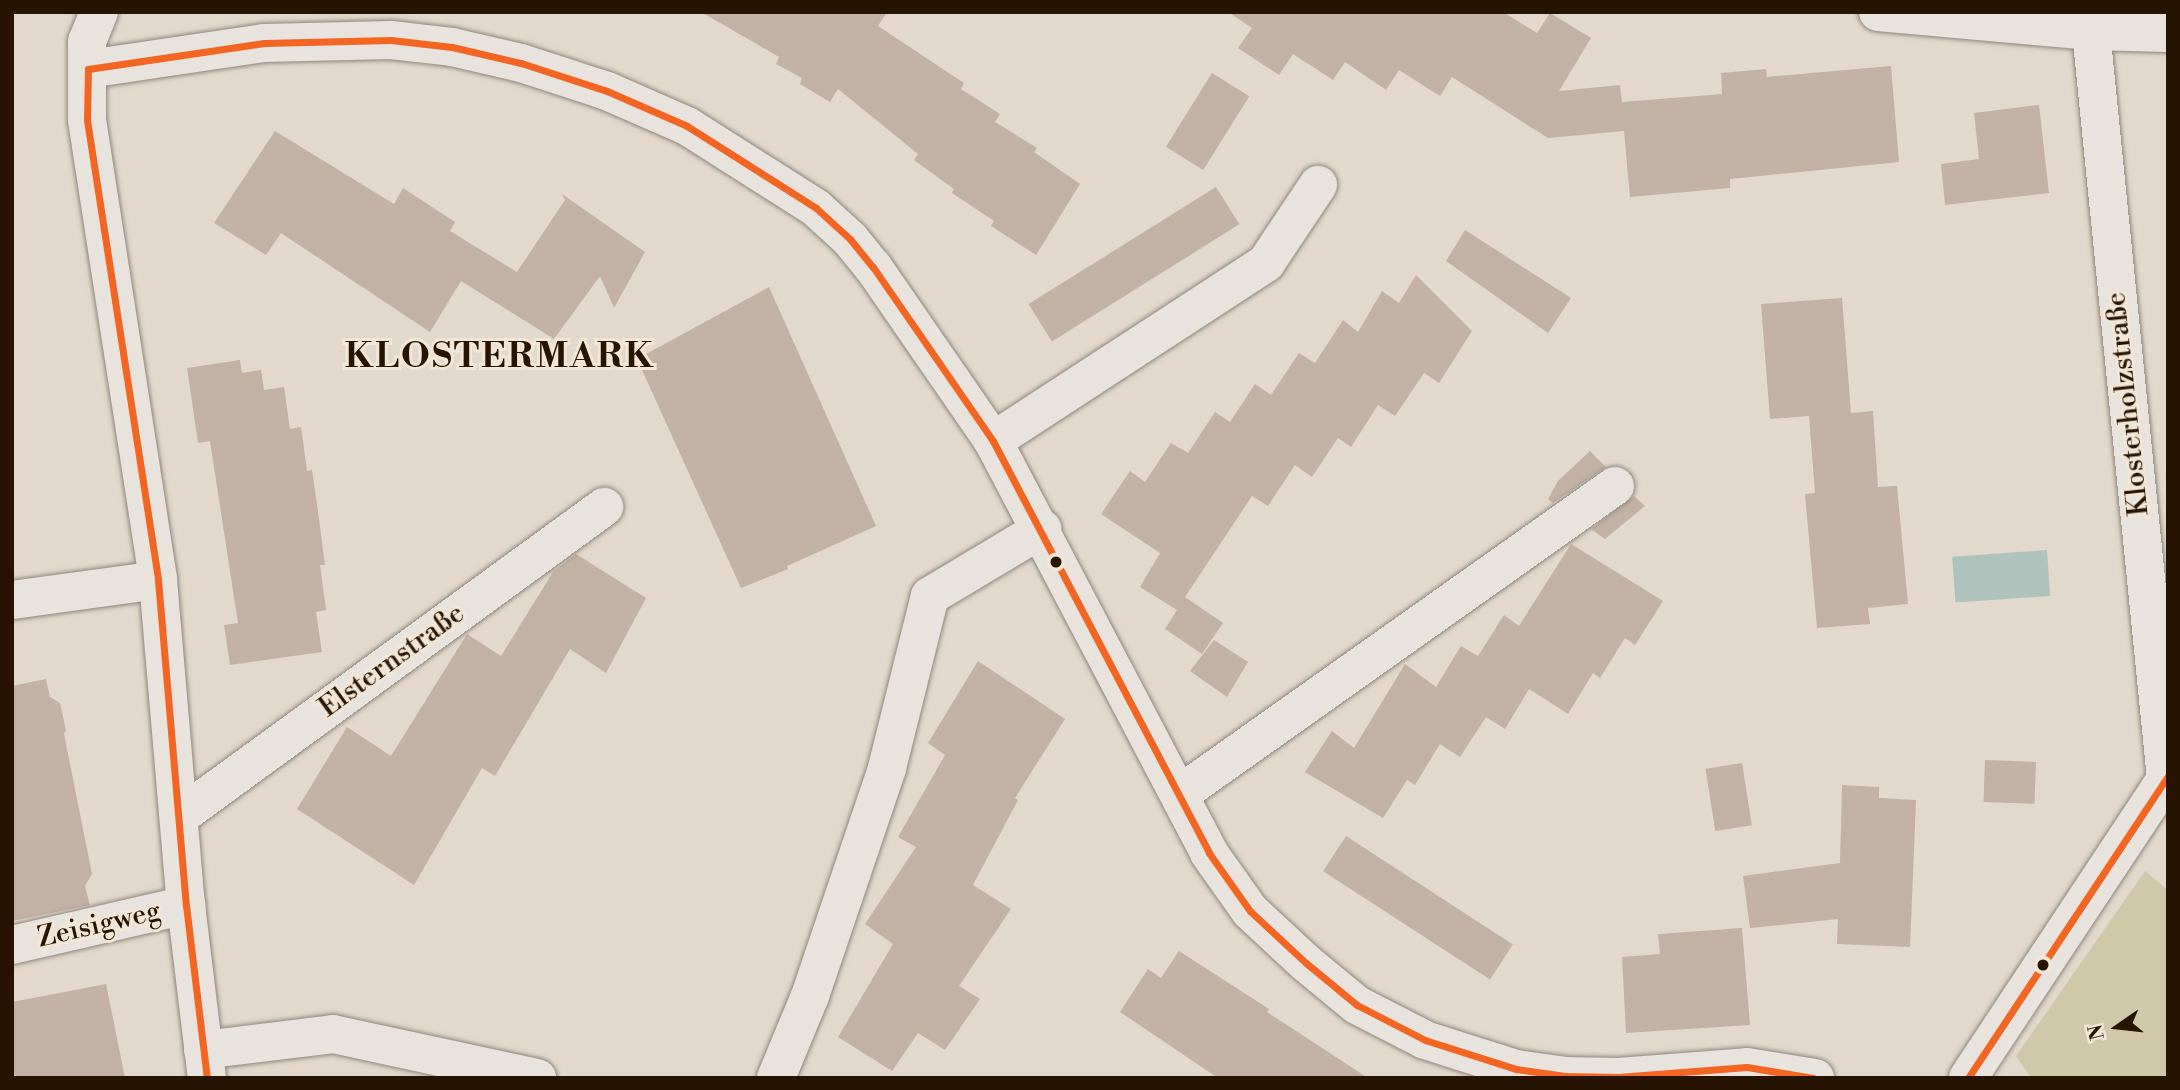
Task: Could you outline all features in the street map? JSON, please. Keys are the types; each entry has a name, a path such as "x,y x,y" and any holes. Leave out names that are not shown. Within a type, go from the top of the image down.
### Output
{"street":[{"path":"99,12 87,41 87,121 158,580 186,905 205,1064 333,1034 537,1078"},
{"path":"1878,12 2091,31 2168,33"},
{"name":"Klosterholzstraße","path":"1985,1070 2167,777 2091,31"},
{"path":"88,69 264,43 391,40 452,47 510,61 607,91 687,126 816,208 850,239 993,441 1042,529 1209,853 1250,911 1357,1005 1425,1040 1516,1069 1565,1076 1618,1077 1746,1067 1815,1078"},
{"path":"993,441 1266,264 1318,185"},
{"path":"1180,794 1615,486"},
{"name":"Elsternstraße","path":"180,816 604,507"},
{"path":"776,1078 810,996 887,768 930,596 1042,529"},
{"path":"12,600 158,580"},
{"name":"Zeisigweg","path":"12,944 186,905"}],"shaded area":[{"path":"2047,550 2050,596 1955,603 1952,557"},
{"path":"2145,871 2168,890 2168,1078 2031,1078 2016,1056"}],"building":[{"path":"701,12 887,12 878,26 964,83 961,89 1000,114 995,122 1037,148 1034,152 1080,184 1036,255 991,226 994,221 952,193 954,189 914,160 918,154 838,89 830,102 800,84 802,78 776,64 779,57"},
{"path":"1228,12 1503,12 1537,33 1550,13 1591,38 1559,91 1620,85 1622,102 1722,94 1721,73 1766,69 1767,77 1891,66 1899,162 1730,179 1730,188 1630,197 1624,131 1548,138 1452,77 1440,96 1399,70 1386,90 1345,62 1333,80 1293,54 1279,75 1238,48 1252,28"},
{"path":"1212,73 1249,96 1203,170 1166,147"},
{"path":"2039,105 2049,193 1945,205 1941,164 1979,159 1974,113"},
{"path":"275,131 394,204 403,188 455,222 450,231 517,272 565,200 562,194 645,252 614,308 600,276 554,339 461,281 430,332 281,233 266,255 214,223"},
{"path":"1216,187 1239,224 1052,341 1029,304"},
{"path":"1465,230 1571,298 1548,333 1446,261"},
{"path":"1416,275 1472,331 1439,383 1424,373 1395,416 1378,405 1351,447 1338,438 1312,477 1295,465 1268,506 1252,496 1185,597 1223,623 1202,654 1165,629 1177,610 1140,587 1160,553 1101,514 1130,471 1145,482 1171,443 1188,453 1215,412 1230,422 1255,384 1271,395 1299,353 1315,363 1343,320 1358,332 1382,291 1399,303"},
{"path":"769,287 876,526 787,566 788,569 741,588 637,359"},
{"path":"1842,298 1851,413 1873,411 1878,487 1897,486 1908,604 1868,608 1870,624 1817,628 1805,494 1815,493 1809,416 1770,419 1761,304"},
{"path":"240,360 242,373 261,370 264,390 284,387 290,429 301,427 307,471 312,470 319,519 325,565 320,565 326,610 316,612 322,652 230,665 224,625 238,623 210,441 198,443 187,368"},
{"path":"1590,451 1606,467 1553,503 1548,499 1558,481"},
{"path":"1634,496 1645,506 1605,539 1591,529"},
{"path":"1571,544 1663,601 1635,645 1625,638 1600,678 1593,673 1568,714 1529,689 1505,729 1486,717 1460,757 1440,744 1415,785 1407,780 1383,818 1305,772 1332,731 1354,748 1405,664 1436,687 1461,646 1478,656 1504,615 1519,626"},
{"path":"576,554 646,598 606,673 570,649 495,776 482,768 414,885 297,809 347,727 391,756 467,634 501,656 553,572"},
{"path":"1214,640 1248,662 1227,697 1190,671"},
{"path":"978,661 1065,719 1015,798 1018,800 973,885 1011,909 959,986 980,999 945,1050 918,1033 892,1071 838,1037 893,944 865,924 916,847 898,837 945,755 928,743"},
{"path":"46,679 50,697 60,703 66,730 64,734 92,874 85,886 90,905 12,921 12,686"},
{"path":"1985,760 2036,762 2035,804 1984,802"},
{"path":"1742,763 1752,825 1715,831 1705,769"},
{"path":"1842,785 1879,787 1879,798 1916,800 1910,947 1837,944 1838,919 1750,928 1743,876 1840,863"},
{"path":"1346,836 1513,944 1490,980 1323,871"},
{"path":"1742,928 1750,1025 1626,1033 1622,957 1660,954 1658,934"},
{"path":"1179,951 1368,1078 1218,1078 1120,1012 1148,969 1161,978"},
{"path":"106,984 125,1078 12,1078 12,1002"}],"transit line":[{"path":"88,69 264,43 391,40 452,47 521,63 607,91 687,126 816,208 850,239 873,267 993,441 1209,853 1250,911 1306,963 1357,1005 1425,1040 1516,1069 1565,1076 1618,1077 1747,1067 1813,1078"},
{"path":"88,69 87,120 158,580 186,905 207,1078"},
{"path":"1968,1078 2168,776"}],"district":[{"name":"KLOSTERMARK","path":"500,357"}]}
